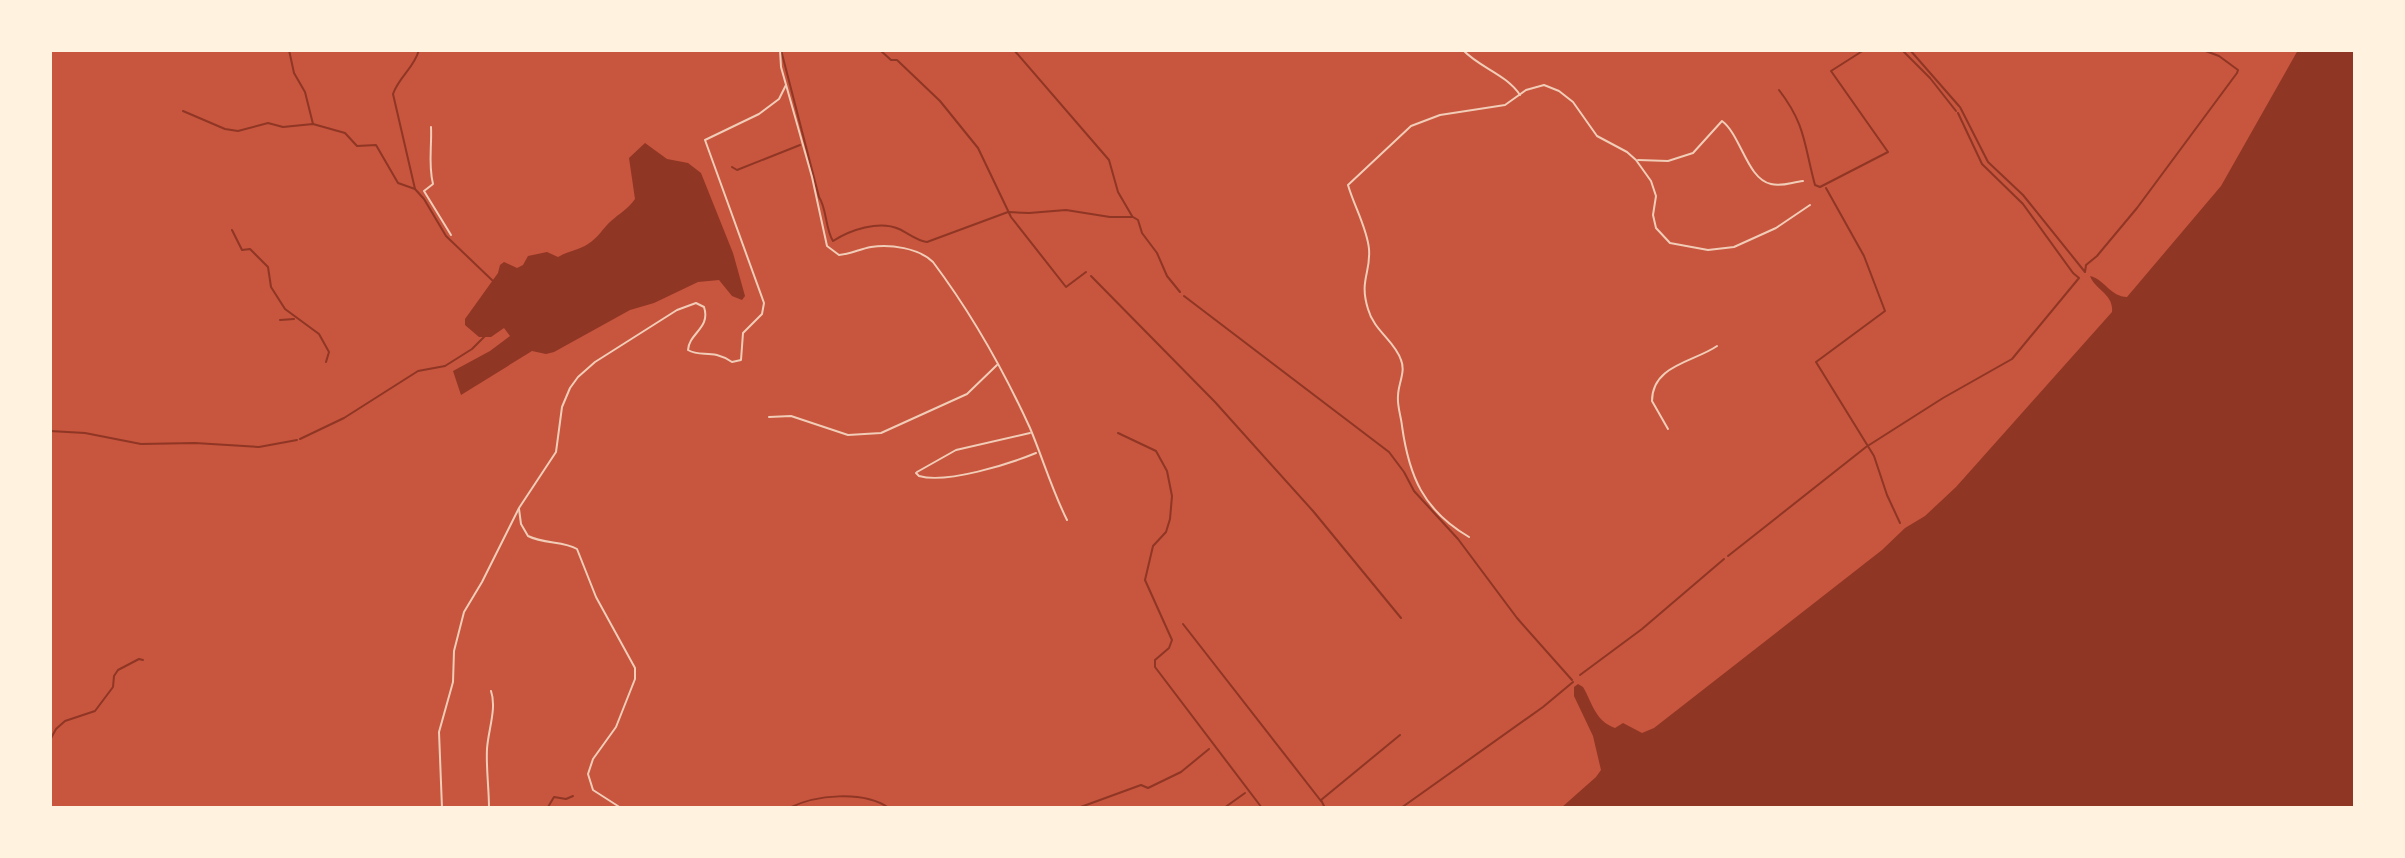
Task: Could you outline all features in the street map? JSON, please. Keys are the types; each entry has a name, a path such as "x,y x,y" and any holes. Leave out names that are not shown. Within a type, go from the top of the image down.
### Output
{"street":[{"path":"780,50 786,85 829,249 843,255 882,247 925,255 959,299 998,364 1031,432 1067,520"},
{"path":"1463,50 1474,63 1504,79 1520,95"},
{"path":"442,808 439,732 453,682 454,651 464,612 519,508 556,452 562,407 570,388 581,373 595,362 677,310 696,303 704,307 706,318 688,344 688,350 696,354 711,352 732,362 741,360 743,333 765,307 705,140 759,114 779,99 786,85"},
{"path":"1469,537 1432,504 1410,472 1398,401 1401,358 1373,325 1368,311 1363,285 1369,261 1368,244 1348,185 1411,126 1440,115 1505,105 1534,86 1544,85 1559,91 1577,107 1597,136 1636,160 1651,181 1656,196 1653,215 1656,228 1670,243 1708,250 1734,247 1776,228 1810,205"},
{"path":"1636,160 1668,161 1693,153 1722,121 1742,148 1750,166 1765,182 1781,185 1803,181"},
{"path":"431,127 432,144 428,157 433,184 424,191 451,235"},
{"path":"1668,429 1652,401 1656,384 1680,363 1717,346"},
{"path":"769,417 791,416 848,435 881,433 967,394 998,364"},
{"path":"1031,432 956,450 916,473 942,480 1038,453"},
{"path":"519,508 521,524 528,536 577,549 596,597 635,666 635,679 612,735 591,763 588,774 593,790 621,808"},
{"path":"489,808 486,774 493,703 491,691"}],"shaded area":[{"path":"2298,50 2355,50 2355,808 1561,808 1601,770 1593,736 1574,696 1574,687 1578,684 1583,687 1598,716 1608,725 1615,728 1623,723 1642,733 1654,728 1882,550 1905,528 1925,516 1956,487 2112,312 2107,296 2090,276 2116,294 2127,297 2221,186"},
{"path":"645,143 667,159 688,163 701,173 733,253 745,296 742,300 732,296 719,280 698,282 654,303 630,310 554,352 532,351 461,395 453,371 510,336 504,328 491,337 479,337 465,325 465,319 498,273 500,265 504,262 517,268 528,256 547,252 558,257 592,242 635,199 629,158"}],"waterway":[{"path":"289,50 313,124"},
{"path":"415,189 393,94 419,50"},
{"path":"781,50 833,241 856,230 891,226 927,242 1008,212 1066,210 1133,217 1138,220 1142,233 1157,253 1167,276 1180,292"},
{"path":"880,50 891,60 897,60 940,101 978,148 1011,217 1066,287 1086,272"},
{"path":"1014,50 1109,160 1118,192 1132,216"},
{"path":"1779,90 1799,125 1815,185 1820,187 1888,152 1831,71 1864,50"},
{"path":"1902,50 1930,78 1956,111"},
{"path":"1910,50 1959,106"},
{"path":"1960,107 1988,162 2023,195 2085,272 2086,265 2137,208 2237,73 2238,70 2219,56 2203,50"},
{"path":"183,111 225,129 238,131 268,123 283,127 313,124 345,133 357,146 376,145 398,183 415,189 446,236 494,282"},
{"path":"1728,556 1866,447 2012,359 2079,278 2023,204 1982,164 1958,113"},
{"path":"732,167 737,170 800,145"},
{"path":"1826,188 1864,256 1885,311 1816,362 1874,456 1900,523"},
{"path":"232,230 242,250 250,249 268,267 271,287 285,309 319,334 329,352 326,362"},
{"path":"1091,276 1215,402 1313,511 1401,618"},
{"path":"1184,296 1389,452 1414,491 1458,539 1517,618 1572,680"},
{"path":"280,320 294,319"},
{"path":"300,439 344,418 418,371 445,366 472,349 485,336"},
{"path":"50,431 85,433 141,444 259,447 297,440"},
{"path":"1118,433 1156,451 1167,471 1172,496 1166,532 1153,546 1145,580 1172,640 1169,648 1155,660 1155,667 1262,808"},
{"path":"1580,675 1642,629 1724,559"},
{"path":"1183,624 1321,801"},
{"path":"50,740 65,721 95,711 113,687 118,670 139,659 143,660"},
{"path":"1401,808 1543,707 1573,682"},
{"path":"1325,808 1321,800 1400,735"},
{"path":"1078,808 1141,785 1148,788 1181,772 1209,749"},
{"path":"1224,808 1245,793"},
{"path":"542,808 548,807 554,797 566,799 573,796"},
{"path":"789,808 812,800 839,796 866,799 889,808"}]}
